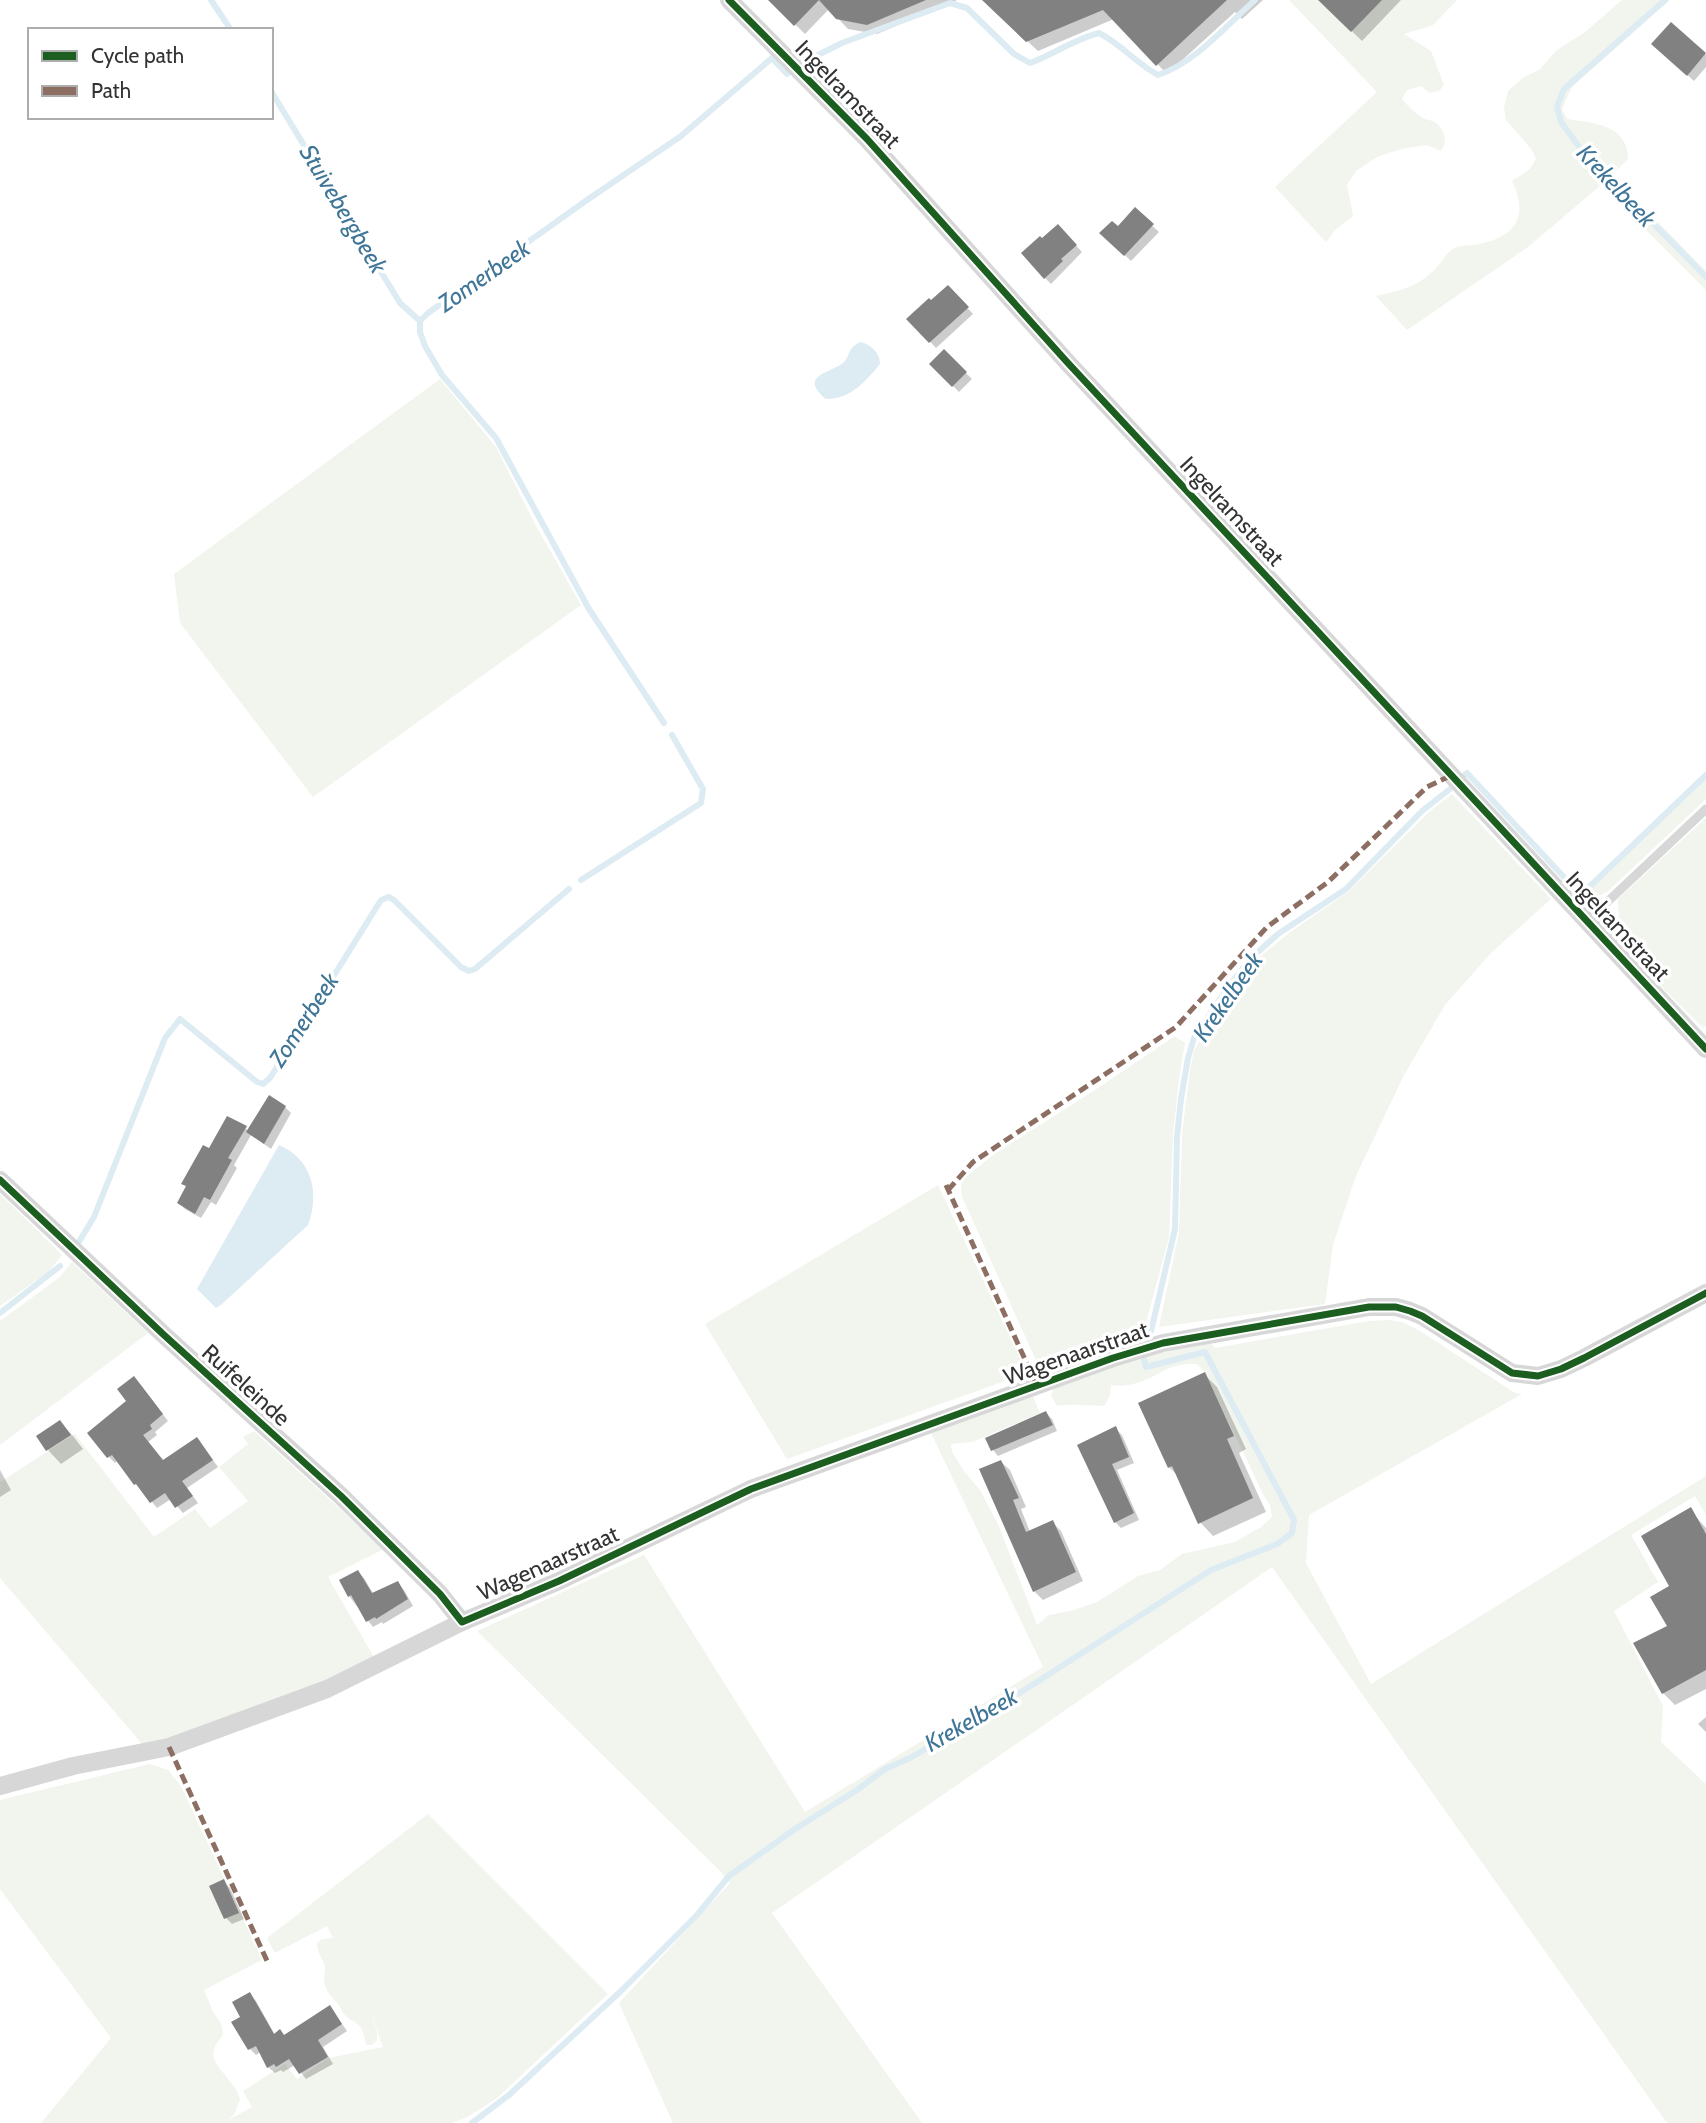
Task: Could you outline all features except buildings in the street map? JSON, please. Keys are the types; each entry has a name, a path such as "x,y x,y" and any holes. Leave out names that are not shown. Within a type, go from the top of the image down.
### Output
{"street":[{"name":"Ingelramstraat","path":"729,0 867,139 1067,362 1706,1049"},
{"name":"Ruifeleinde","path":"0,1180 164,1335 341,1496 440,1594 462,1622"},
{"name":"Wagenaarstraat","path":"0,1786 73,1766 169,1747 327,1689 462,1622 559,1581 751,1489 1113,1358 1163,1343 1369,1307 1396,1307 1422,1316 1512,1373 1538,1376 1584,1359 1706,1293"}],"lane":[{"path":"1587,921 1706,809"}],"shaded area":[{"path":"1289,0 1457,0 1433,25 1404,34 1431,51 1444,85 1439,91 1430,93 1421,86 1407,90 1402,99 1417,114 1441,128 1445,139 1441,151 1427,145 1405,148 1379,156 1356,171 1347,185 1353,216 1335,230 1326,242 1275,187 1377,92"},
{"path":"1622,0 1670,0 1572,87 1562,109 1567,119 1607,127 1622,139 1628,159 1612,175 1706,271 1706,290 1601,185 1528,247 1407,330 1376,296 1419,282 1453,249 1503,236 1516,223 1519,204 1512,181 1530,169 1536,159 1532,150 1506,120 1504,107 1508,91 1523,78 1540,69 1557,50 1584,33"},
{"path":"860,342 874,349 880,364 850,393 826,399 818,391 816,380 843,363 853,347"},
{"path":"440,379 496,447 535,524 581,605 313,797 180,623 174,574"},
{"path":"1706,778 1706,799 1607,892 1580,904 1574,898"},
{"path":"1452,794 1551,899 1491,953 1445,1005 1403,1077 1355,1178 1333,1245 1325,1304 1159,1327 1179,1232 1182,1134 1190,1070 1194,1051 1206,1028 1238,982 1262,955 1349,891 1429,812"},
{"path":"1706,818 1706,1025 1703,1028 1620,945 1618,899"},
{"path":"1175,1036 1185,1043 1173,1136 1169,1237 1143,1334 1040,1369 962,1197 961,1184 993,1155"},
{"path":"279,1145 299,1159 310,1178 313,1201 308,1225 216,1308 197,1289"},
{"path":"938,1185 1027,1373 787,1459 705,1324"},
{"path":"0,1194 62,1255 48,1272 0,1306"},
{"path":"72,1262 148,1333 0,1445 0,1321 60,1277"},
{"path":"1369,1321 1402,1322 1420,1331 1515,1393 1522,1394 1309,1515 1306,1563 1371,1684 1706,1476 1706,1515 1695,1496 1631,1535 1658,1582 1614,1611 1663,1706 1661,1742 1706,1784 1706,2123 1667,2123 1272,1567 772,1913 922,2123 673,2123 619,2003 730,1883 477,1631 644,1555 805,1812 1043,1667 931,1433 1033,1396 1040,1413 972,1442 951,1444 952,1452 980,1490 998,1524 1037,1625 1049,1615 1097,1602 1138,1576 1160,1570 1182,1554 1235,1542 1261,1527 1272,1517 1270,1505 1205,1372 1197,1364 1169,1368 1130,1385 1111,1385 1110,1396 1104,1406 1057,1406 1051,1395 1054,1388 1171,1350 1211,1343 1215,1348"},
{"path":"254,1431 384,1549 328,1577 376,1661 330,1682 173,1738 143,1745 0,1578 0,1482 75,1434 154,1537 195,1509 210,1528 248,1501 219,1467 248,1444 243,1437"},
{"path":"150,1764 168,1770 181,1786 262,1960 204,1990 221,2023 223,2035 213,2055 240,2099 235,2113 228,2120 252,2107 243,2091 285,2064 297,2079 329,2058 383,2047 368,2004 377,2032 377,2040 372,2045 366,2045 361,2028 343,2013 326,1989 325,1966 317,1943 322,1939 333,1938 327,1926 275,1953 267,1938 428,1814 608,1994 496,2099 452,2123 41,2123 111,2038 0,1889 0,1800"}],"waterway":[{"name":"Stuivebergbeek","path":"211,0 230,28"},
{"name":"Zomerbeek","path":"808,60 842,43 950,3 967,8 1014,54 1030,63 1099,33 1158,75 1198,53 1255,0"},
{"name":"Krekelbeek","path":"1665,0 1564,89 1557,107 1561,122 1596,170 1706,277"},
{"name":"Zomerbeek","path":"664,723 589,609 496,438 442,375 425,346 420,332 420,321 587,200 681,136 772,58 787,74 789,72"},
{"name":"Stuivebergbeek","path":"273,94 400,303 420,321"},
{"name":"Zomerbeek","path":"581,880 701,803 703,789 672,735"},
{"name":"Krekelbeek","path":"1462,777 1467,773 1575,889 1584,892 1706,775"},
{"name":"Krekelbeek","path":"1151,1331 1175,1229 1177,1137 1188,1058 1194,1038 1250,959 1278,934 1346,889 1422,811 1450,789"},
{"name":"Zomerbeek","path":"77,1245 94,1217 165,1038 180,1019 257,1082 263,1084 270,1078 381,900 389,897 395,901 461,967 469,971 475,969 569,889"},
{"name":"Zomerbeek","path":"0,1313 60,1266"},
{"name":"Krekelbeek","path":"472,2123 509,2095 621,1991 697,1915 729,1876 885,1769 910,1758 1026,1689 1211,1570 1277,1544 1292,1533 1294,1520 1205,1352 1146,1367 1144,1359"}],"marked path":[{"path":"948,1190 973,1162 1176,1027 1267,927 1328,882 1427,787 1452,775"},
{"path":"946,1185 1037,1386"},
{"path":"169,1747 268,1963"}],"cycle path":[{"path":"729,0 867,139 1067,362 1706,1049"},
{"path":"0,1180 164,1335 341,1496 440,1594 462,1622 559,1581 751,1489 1113,1358 1163,1343 1369,1307 1396,1307 1422,1316 1512,1373 1538,1376 1584,1358 1706,1293"}]}
